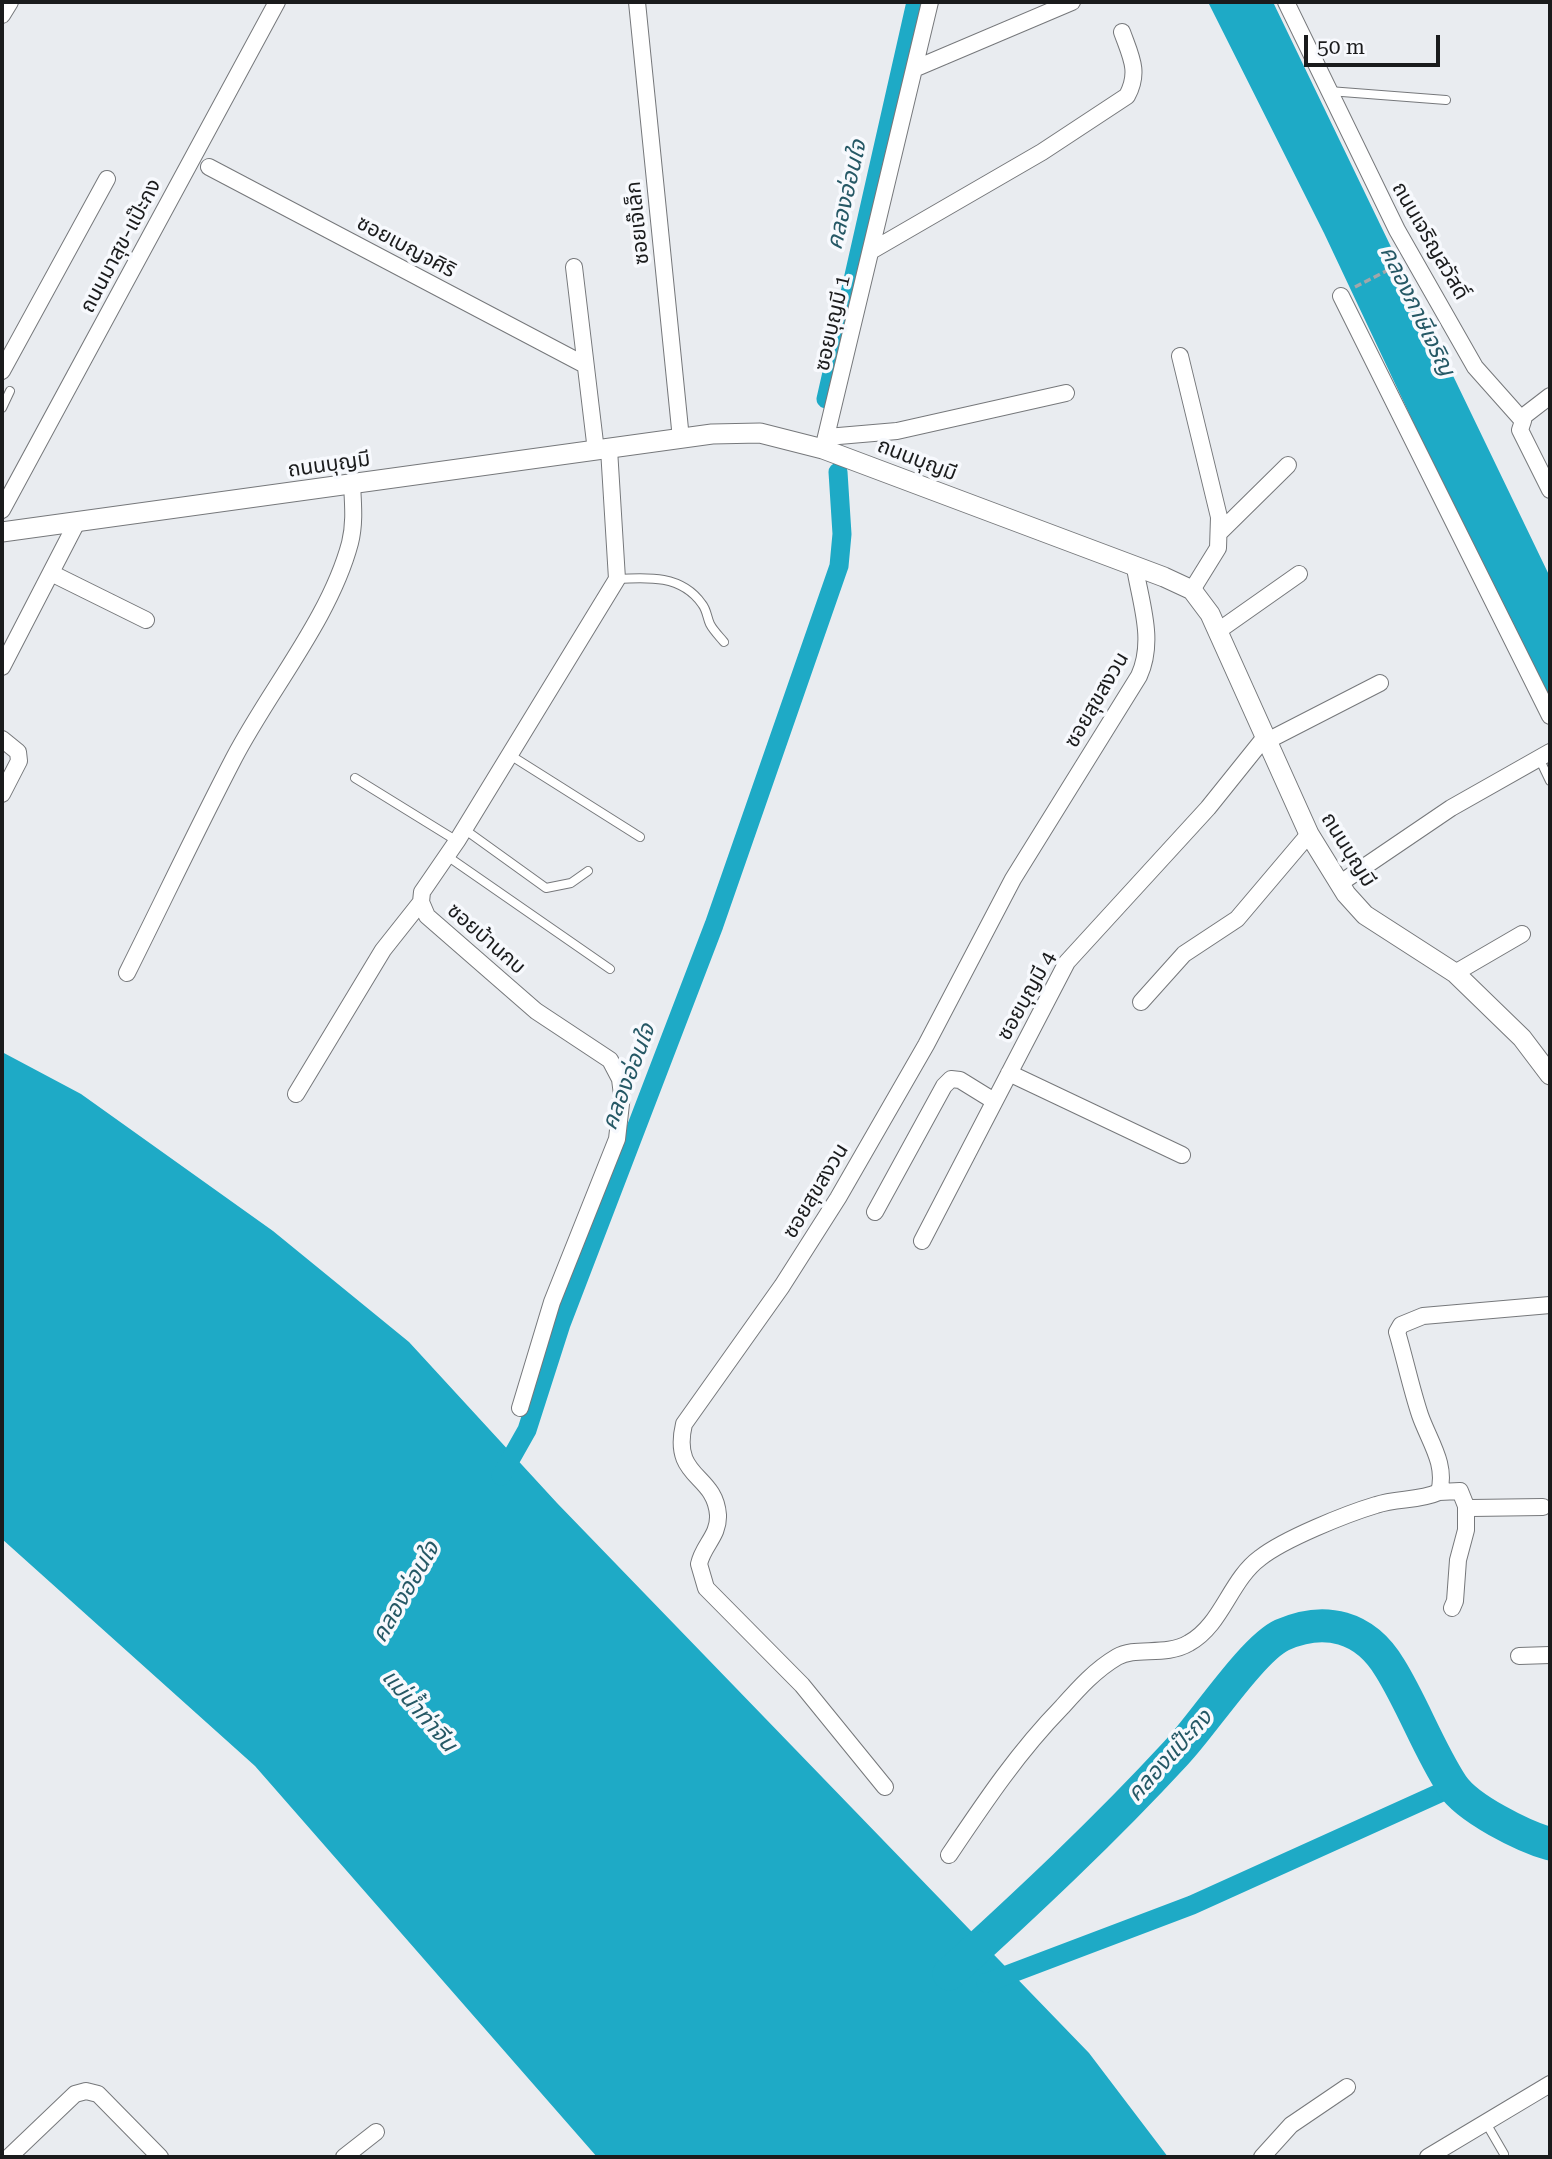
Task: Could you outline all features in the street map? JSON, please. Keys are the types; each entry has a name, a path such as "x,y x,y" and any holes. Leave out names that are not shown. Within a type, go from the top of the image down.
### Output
{"street":[{"path":"2,15 10,2"},
{"name":"ถนนมาสุข-แป๊ะกง","path":"2,510 277,2"},
{"name":"ซอยเจ๊เล็ก","path":"637,2 681,439"},
{"name":"ซอยบุญมี 1","path":"825,443 930,2"},
{"path":"914,68 1072,2"},
{"name":"ถนนเจริญสวัสดิ์","path":"1286,2 1396,230 1475,367 1523,421 1520,430 1550,490"},
{"path":"871,251 1042,152 1127,96 1134,83 1135,69 1122,32"},
{"name":"ซอยเบญจศิริ","path":"209,167 584,365"},
{"path":"2,371 107,179"},
{"path":"575,267 584,365 603,450 617,579"},
{"path":"1344,293 1550,716"},
{"path":"1180,356 1219,517 1214,556 1192,590"},
{"path":"825,443 897,431 1066,393"},
{"path":"1523,421 1524,416 1550,396"},
{"name":"ถนนบุญมี","path":"2,532 681,439 760,433 825,443 1192,590 1218,631 1309,834 1339,884 1365,915 1455,973 1522,1038 1550,1075"},
{"path":"1219,533 1287,465"},
{"path":"127,973 235,756 319,614 338,573 350,543 354,518 352,484"},
{"path":"2,667 77,522"},
{"name":"ซอยสุขสงวน","path":"885,1787 802,1685 706,1588 699,1564 716,1534 716,1505 714,1496 689,1469 682,1457 680,1443 684,1424 782,1286 838,1198 926,1045 1013,879 1139,676 1147,659 1148,642 1135,568"},
{"path":"51,573 146,620"},
{"path":"1218,631 1299,574"},
{"name":"ซอยบ้านกบ","path":"520,1408 552,1302 617,1139 622,1095 620,1079 610,1060 536,1011 427,916 421,902 422,892 510,755 617,579"},
{"path":"1266,739 1380,683"},
{"name":"ซอยบุญมี 4","path":"922,1241 1067,961 1208,808 1266,739"},
{"path":"2,740 18,752 19,761 2,794"},
{"path":"1339,884 1451,808 1545,755"},
{"path":"1141,1002 1184,954 1237,919 1309,834"},
{"path":"296,1094 383,950 421,902"},
{"path":"1455,973 1522,934"},
{"path":"1009,1073 1182,1154"},
{"path":"875,1212 944,1086 951,1079 960,1080 994,1101"},
{"path":"1439,1492 1442,1481 1439,1458 1420,1416 1397,1332 1401,1325 1423,1316 1550,1305"},
{"path":"949,1855 1024,1746 1092,1674 1123,1654 1161,1653 1190,1643 1211,1625 1227,1597 1261,1557 1330,1522 1378,1504 1427,1497 1439,1492 1460,1491 1466,1506 1466,1530 1458,1560 1455,1601 1452,1608"},
{"path":"1466,1506 1543,1507"},
{"path":"1519,1656 1550,1655"},
{"path":"1428,2157 1550,2084"},
{"path":"1269,2155 1291,2125 1348,2087"},
{"path":"9,2157 75,2094 86,2091 98,2094 160,2157"},
{"path":"344,2157 376,2132"}],"lane":[{"path":"1329,91 1446,100"},
{"path":"2,408 10,391"},
{"path":"617,579 653,576 674,582 693,593 703,604 710,626 724,642"},
{"path":"510,755 640,837"},
{"path":"1545,755 1550,781"},
{"path":"355,778 460,835 546,888 571,884 588,871"},
{"path":"447,856 610,969"},
{"path":"1486,2123 1504,2154"}],"path":[{"path":"1344,293 1405,262"}],"water":[{"name":"คลองภาษีเจริญ","path":"1208,2 1273,2 1550,577 1550,712 1324,233"},
{"name":"แม่น้ำท่าจีน","path":"2,1052 81,1094 273,1231 409,1342 557,1503 1089,2053 1168,2157 597,2157 255,1766 2,1539"}],"waterway":[{"name":"คลองอ่อนใจ","path":"826,399 916,2"},
{"name":"คลองอ่อนใจ","path":"501,1476 527,1430 561,1324 714,925 839,566 842,534 838,472"},
{"name":"คลองแป๊ะกง","path":"949,1974 1065,1866 1149,1782 1187,1741 1256,1656 1282,1635 1298,1629 1328,1626 1356,1634 1369,1642 1390,1668 1443,1771 1460,1794 1497,1820 1550,1844"},
{"path":"986,1983 1192,1905 1453,1787"}]}
